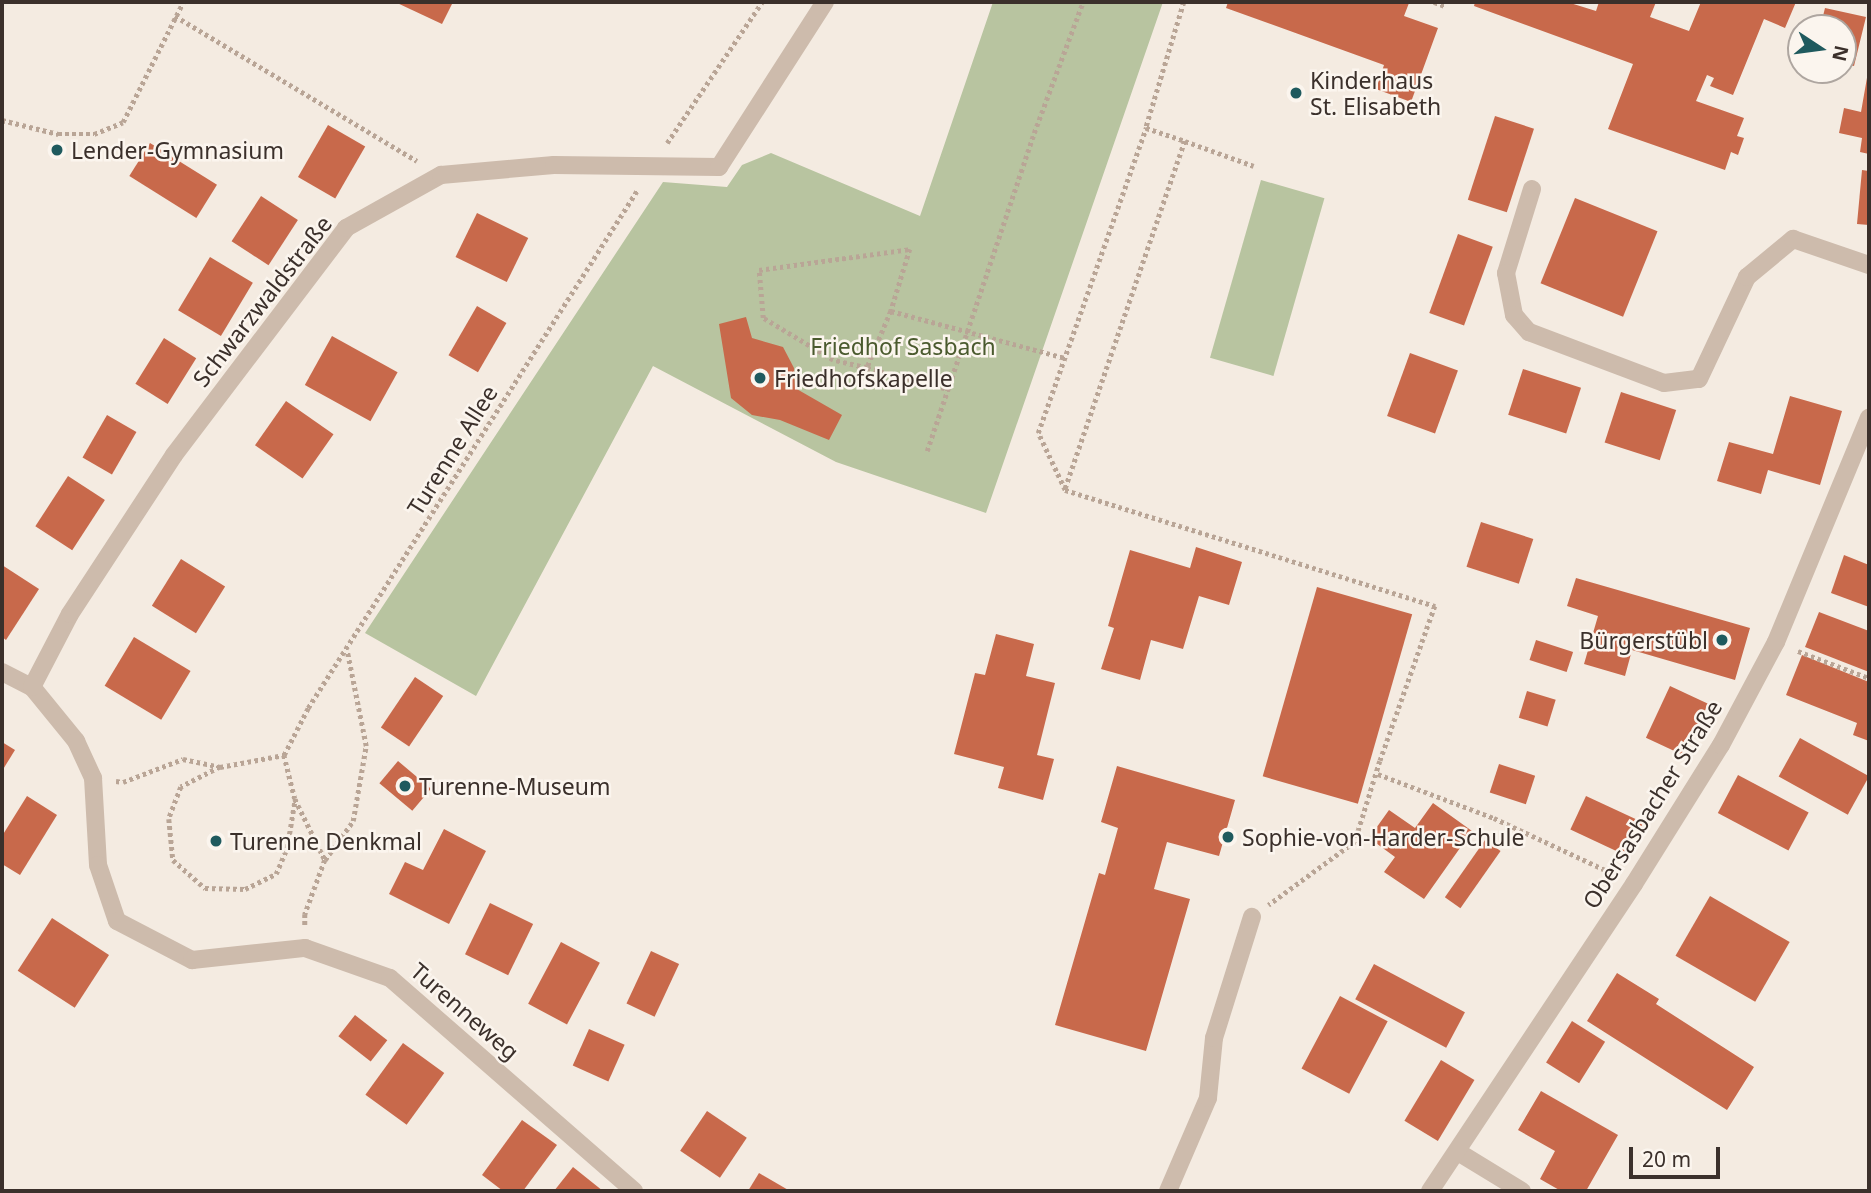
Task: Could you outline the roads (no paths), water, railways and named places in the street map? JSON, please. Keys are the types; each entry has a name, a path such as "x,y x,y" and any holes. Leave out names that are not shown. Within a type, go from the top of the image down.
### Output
{"street":[{"name":"Schwarzwaldstraße","path":"32,687 70,614 174,455 346,228 440,175 554,165 719,167 825,2"},
{"path":"1532,189 1506,273 1514,315 1529,332 1664,383 1699,379 1747,277 1793,239 1869,265"},
{"name":"Obersasbacher Straße","path":"1430,1191 1634,884 1721,745 1776,642 1869,418"},
{"path":"2,672 32,687"},
{"name":"Turenneweg","path":"32,687 76,741 93,778 98,865 117,921 192,960 305,948 390,978 634,1191"},
{"path":"1168,1191 1208,1098 1214,1038 1252,917"},
{"path":"1458,1152 1522,1191"}],"place":[{"name":"Kinderhaus St. Elisabeth","path":"1296,93"},
{"name":"Lender-Gymnasium","path":"57,150"},
{"name":"Friedhofskapelle","path":"760,378"},
{"name":"Bürgerstübl","path":"1722,640"},
{"name":"Turenne-Museum","path":"405,786"},
{"name":"Sophie-von-Harder-Schule","path":"1228,837"},
{"name":"Turenne Denkmal","path":"216,841"}],"park label":[{"name":"Friedhof Sasbach","path":"903,346"}]}
